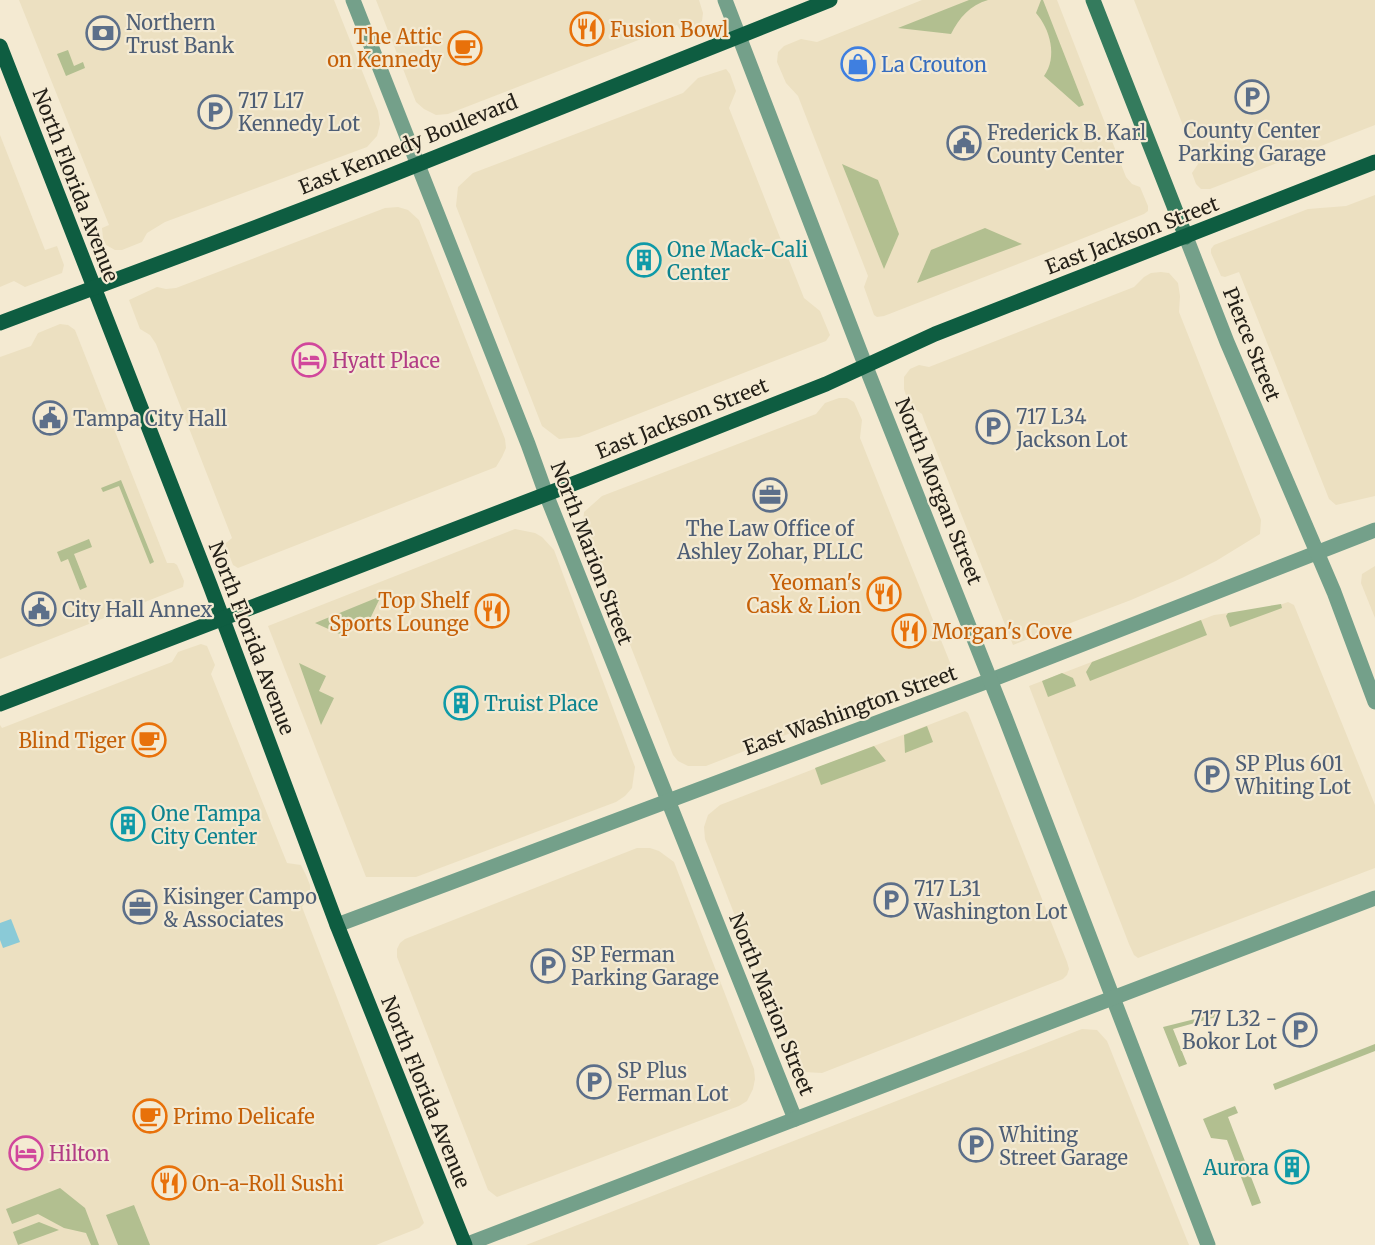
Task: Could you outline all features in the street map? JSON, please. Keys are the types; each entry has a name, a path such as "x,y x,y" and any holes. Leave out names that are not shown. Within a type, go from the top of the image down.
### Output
{"main road":[{"name":"East Kennedy Boulevard","path":"0,323 418,165 830,0"},
{"name":"Pierce Street","path":"1093,0 1186,237"},
{"name":"North Florida Avenue","path":"0,46 223,619 337,925 465,1245"},
{"name":"East Jackson Street","path":"0,705 546,494 866,367 935,334 1375,162"}],"street":[{"name":"North Marion Street","path":"353,0 667,801 795,1119"},
{"name":"North Morgan Street","path":"724,0 866,367 991,680 1208,1245"},
{"name":"Pierce Street","path":"1186,237 1227,342 1334,592 1375,702"},
{"name":"East Washington Street","path":"337,925 991,680 1375,530"},
{"path":"465,1245 1375,898"}],"shaded area":[{"path":"19,0 334,0 378,111 380,124 377,136 367,147 165,222 147,233 142,242 122,250 115,250 106,245 103,238 102,228 109,225"},
{"path":"376,0 699,0 703,13 702,21 694,29 682,33 677,25 448,114 436,115 416,102"},
{"path":"922,0 1057,0 1126,177 1132,184 1140,187 1148,211 1041,255 877,317 874,315 864,287 868,276 798,96 786,83 777,62 778,52 784,46 801,39 817,42"},
{"name":"County Center Parking Garage","path":"1134,0 1375,0 1375,125 1210,189 1201,189 1196,184 1192,173 1198,164"},
{"name":"One Mack-Cali Center","path":"726,69 736,91 729,108 804,298 820,311 830,335 826,341 579,437 559,439 542,426 456,206 458,187 473,173 683,93 698,78"},
{"path":"0,135 45,250 57,246 64,265 62,273 25,287 14,281 0,287"},
{"path":"1375,195 1375,496 1336,505 1329,499 1239,272 1225,277 1221,276 1211,249 1214,245 1308,209 1346,206"},
{"name":"Hyatt Place","path":"398,207 408,210 419,220 505,439 506,448 496,467 238,568 233,565 226,547 226,543 232,538 156,344 150,335 140,329 129,300 157,287 176,288 385,208"},
{"path":"1151,273 1169,273 1178,283 1179,312 1261,520 1260,534 1216,561 1182,578 1013,645 922,414 909,405 904,389 904,377 910,369 919,365 929,367 1134,287"},
{"path":"60,324 68,325 75,330 167,563 177,565 184,581 183,587 0,659 0,357 31,346 38,333"},
{"path":"847,398 854,402 862,420 860,438 953,670 706,766 688,766 678,761 673,755 583,524 584,512 602,496 816,414 825,403"},
{"path":"515,529 535,533 554,550 635,767 632,788 616,802 416,877 366,877 268,626"},
{"path":"1375,566 1375,618 1361,583 1362,574"},
{"name":"SP Plus 601 Whiting Lot","path":"1288,602 1294,605 1375,805 1375,868 1138,958 1129,944 1029,686 1214,615 1274,607"},
{"path":"201,644 207,646 215,665 211,674 287,863 301,865 310,885 310,894 302,907 424,1223 419,1228 376,1245 0,1245 0,725 2,728 172,662 178,652"},
{"name":"717 L31 Washington Lot","path":"965,711 968,713 1067,962 1069,969 1067,975 1063,979 822,1073 803,1072 792,1062 705,839 704,827 708,815 720,805"},
{"path":"637,848 659,851 674,862 754,1069 753,1089 747,1101 739,1106 497,1197 488,1190 397,957 397,949 405,939"},
{"name":"Whiting Street Garage","path":"1082,1029 1097,1030 1107,1041 1189,1245 526,1245"}],"green space":[{"path":"969,0 988,0 976,5 966,13 951,34 898,28"},
{"path":"1043,0 1084,105 1079,107 1044,76 1051,60 1051,52 1045,27 1036,13"},
{"path":"68,50 74,66 83,62 85,68 66,76 57,54"},
{"path":"842,164 878,180 899,234 884,269"},
{"path":"985,228 1022,244 917,283 931,250"},
{"path":"121,480 154,562 150,564 119,486 103,492 101,488"},
{"path":"89,539 92,547 74,554 87,587 80,590 68,559 61,562 57,552"},
{"path":"381,596 367,625 352,619 344,636 315,623"},
{"path":"1281,604 1282,608 1230,627 1226,616 1228,613"},
{"path":"1201,620 1207,635 1090,681 1086,672 1092,662"},
{"path":"299,663 326,676 319,691 334,698 321,725"},
{"path":"1062,673 1073,678 1076,686 1048,697 1042,681"},
{"path":"927,726 933,742 905,753 904,735"},
{"path":"874,746 886,761 821,785 815,768"},
{"path":"1219,1013 1220,1016 1173,1029 1187,1064 1179,1067 1163,1027"},
{"path":"1375,1044 1375,1051 1275,1090 1273,1084"},
{"path":"1235,1106 1238,1113 1228,1117 1261,1203 1252,1206 1227,1140 1211,1138 1203,1119"},
{"path":"60,1188 85,1208 99,1245 91,1245 86,1233 64,1228 38,1214 12,1224 6,1209"},
{"path":"134,1205 150,1245 118,1245 106,1215"},
{"path":"39,1222 59,1230 18,1245 13,1232"}],"water":[{"path":"11,919 20,942 3,948 0,940 0,923"}],"place":[{"name":"Fusion Bowl","path":"587,29"},
{"name":"Northern Trust Bank","path":"103,33"},
{"name":"The Attic on Kennedy","path":"465,48"},
{"name":"La Crouton","path":"858,64"},
{"name":"County Center Parking Garage","path":"1252,97"},
{"name":"717 L17 Kennedy Lot","path":"215,112"},
{"name":"Frederick B. Karl County Center","path":"964,143"},
{"name":"One Mack-Cali Center","path":"644,260"},
{"name":"Hyatt Place","path":"309,360"},
{"name":"Tampa City Hall","path":"50,418"},
{"name":"717 L34 Jackson Lot","path":"993,427"},
{"name":"The Law Office of Ashley Zohar, PLLC","path":"770,495"},
{"name":"Yeoman's Cask & Lion","path":"884,594"},
{"name":"City Hall Annex","path":"39,609"},
{"name":"Top Shelf Sports Lounge","path":"492,611"},
{"name":"Morgan's Cove","path":"909,631"},
{"name":"Truist Place","path":"461,703"},
{"name":"Blind Tiger","path":"149,740"},
{"name":"SP Plus 601 Whiting Lot","path":"1212,775"},
{"name":"One Tampa City Center","path":"128,824"},
{"name":"717 L31 Washington Lot","path":"891,900"},
{"name":"Kisinger Campo & Associates","path":"140,907"},
{"name":"SP Ferman Parking Garage","path":"548,966"},
{"name":"717 L32 - Bokor Lot","path":"1300,1030"},
{"name":"SP Plus Ferman Lot","path":"594,1082"},
{"name":"Primo Delicafe","path":"150,1116"},
{"name":"Whiting Street Garage","path":"976,1145"},
{"name":"Hilton","path":"26,1153"},
{"name":"Aurora","path":"1292,1167"},
{"name":"On-a-Roll Sushi","path":"169,1183"}]}
